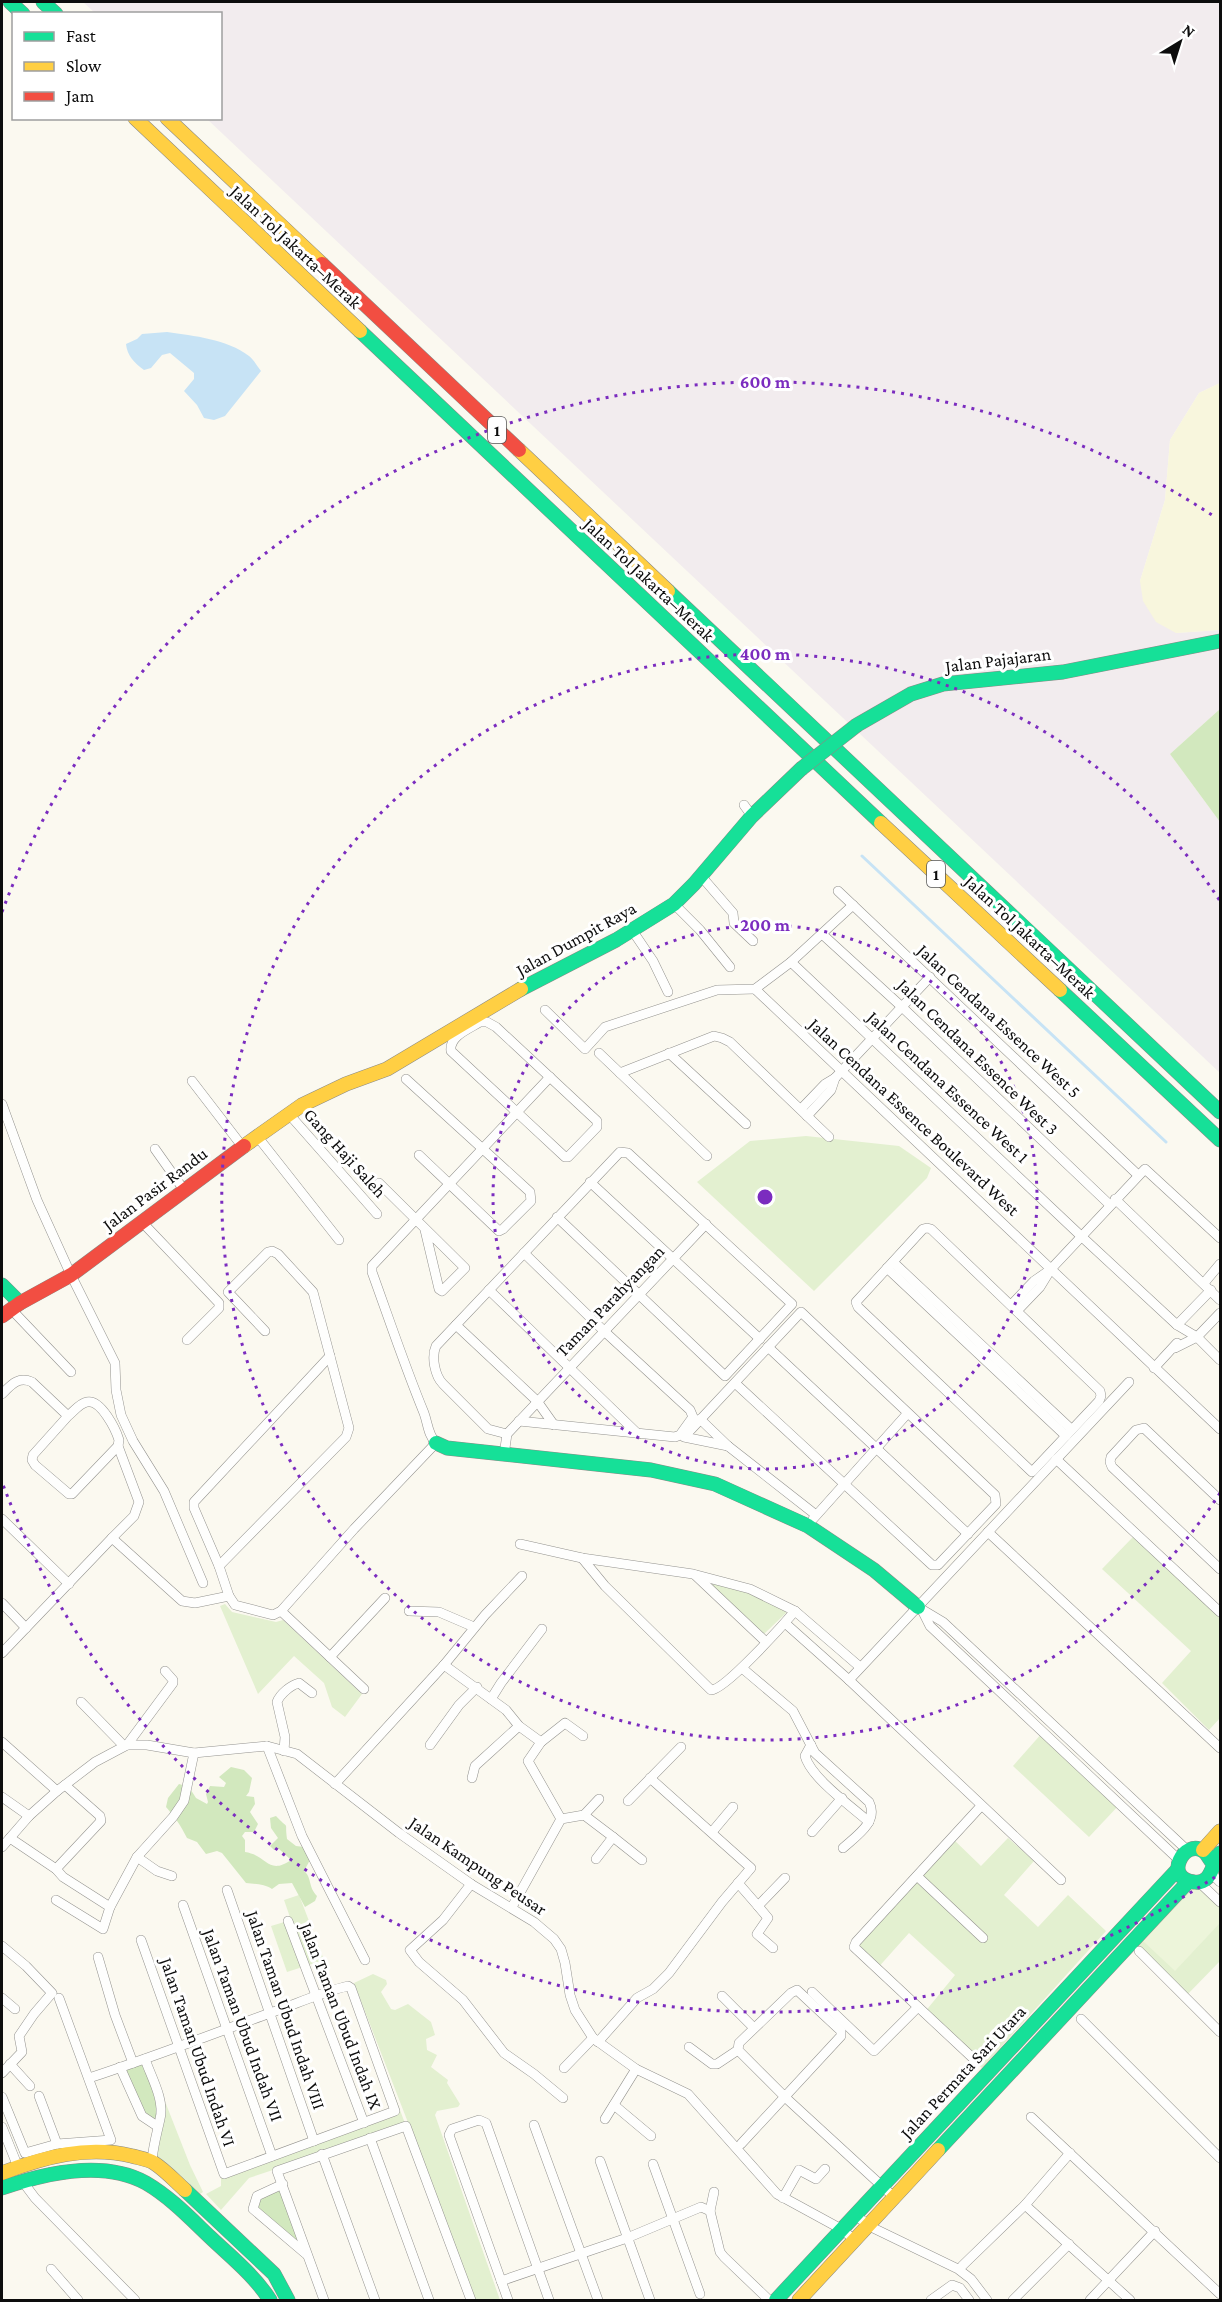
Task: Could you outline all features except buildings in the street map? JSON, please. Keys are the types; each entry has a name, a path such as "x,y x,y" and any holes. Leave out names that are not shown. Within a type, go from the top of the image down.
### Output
{"main road":[{"name":"Jalan Tol Jakarta–Merak","path":"137,120 652,608 1221,1140"},
{"name":"Jalan Tol Jakarta–Merak","path":"169,120 1221,1112"},
{"name":"Jalan Pajajaran","path":"801,769 857,725 905,696 932,686 1108,665 1221,641"},
{"name":"Jalan Dumpit Raya","path":"330,1091 387,1069 504,998 561,970 674,904 701,876 748,811 801,769"},
{"name":"Jalan Pasir Randu","path":"11,1309 71,1275 288,1113 330,1091"},
{"path":"2,1285 11,1309"},
{"path":"436,1443 447,1448 666,1472 715,1484 812,1520 920,1609"},
{"path":"1203,1850 1221,1831"},
{"path":"1195,1848 1203,1850 1216,1867 1206,1879 1194,1882 1181,1877 1181,1860 1195,1848"},
{"name":"Jalan Permata Sari Utara","path":"776,2301 857,2216 1181,1860"},
{"name":"Jalan Permata Sari Utara","path":"799,2301 997,2085 1194,1882"},
{"path":"93,2151 96,2170"},
{"path":"4,2180 18,2167 68,2153 93,2151 119,2153 152,2161 206,2208 274,2274 288,2301"},
{"path":"4,2180 23,2182 74,2170 96,2170 142,2180 168,2198 256,2279 270,2301"},
{"path":"193,2222 206,2208"}],"street":[{"path":"701,876 733,913 735,923 753,941"},
{"name":"Jalan Cendana Essence West 5","path":"838,891 1138,1175"},
{"path":"674,904 700,930 730,967"},
{"path":"545,1011 585,1049 605,1027 717,990 755,989 790,962 853,905"},
{"path":"632,930 653,961 669,992"},
{"name":"Jalan Cendana Essence West 3","path":"822,934 1221,1300"},
{"name":"Jalan Cendana Essence West 1","path":"790,962 1181,1328 1197,1337 1221,1360"},
{"path":"804,1112 825,1084 838,1075 930,977"},
{"name":"Jalan Cendana Essence Boulevard West","path":"755,989 838,1075 1051,1269 1221,1429"},
{"path":"480,1022 492,1024 598,1123 597,1127 570,1156 566,1157 516,1112 454,1055 450,1047 454,1038 480,1022"},
{"path":"620,1073 714,1036 722,1038 730,1042 829,1137"},
{"path":"599,1053 707,1156"},
{"path":"669,1053 746,1124"},
{"path":"330,1356 196,1497 194,1508 219,1566 224,1597 235,1605 273,1614 281,1611 354,1529 436,1443 430,1435 372,1272 372,1266 550,1077"},
{"path":"406,1078 530,1192 531,1201 499,1231 419,1155"},
{"path":"192,1081 242,1146"},
{"path":"2,1104 37,1200 71,1275 115,1362 116,1390 121,1415 133,1441 164,1491 203,1583"},
{"name":"Gang Haji Saleh","path":"288,1113 378,1214"},
{"path":"257,1136 339,1240"},
{"path":"155,1149 184,1190"},
{"path":"504,1455 507,1434 488,1429 438,1378 434,1351 436,1346 616,1154 626,1152 792,1304 725,1376 557,1217"},
{"path":"1014,1308 1040,1287 1051,1269 1144,1168 1221,1238"},
{"path":"590,1182 760,1339"},
{"path":"379,1183 465,1268 442,1291 439,1289 425,1230"},
{"path":"142,1222 219,1304 219,1308 187,1340"},
{"name":"Taman Parahyangan","path":"507,1434 706,1224"},
{"path":"927,1228 931,1229 1014,1308 1100,1391 1101,1396 1099,1401 1032,1472 858,1307 856,1302 923,1229 927,1228"},
{"path":"219,1566 348,1434 349,1428 313,1292 273,1251 268,1252 228,1292 265,1330"},
{"path":"519,1421 678,1437 693,1419 692,1413 524,1253"},
{"path":"1175,1348 1181,1328 1221,1264"},
{"path":"890,1265 1069,1432"},
{"path":"489,1290 638,1434"},
{"path":"11,1309 71,1371"},
{"path":"728,1446 684,1438 700,1419 801,1312 995,1495 996,1504 938,1564 932,1565 735,1383"},
{"path":"1154,1368 1175,1348 1197,1337 1221,1312"},
{"path":"456,1325 537,1401 554,1425"},
{"path":"768,1347 968,1534"},
{"path":"2,1394 14,1382 26,1379 68,1416"},
{"path":"849,1680 920,1609 988,1532 1129,1382"},
{"path":"2,1653 134,1516 139,1502 118,1446 118,1436 105,1412 93,1402 87,1402 68,1416 33,1455 32,1460 35,1465 69,1494 75,1493 118,1446"},
{"path":"700,1419 812,1520 907,1414"},
{"path":"1219,1497 1144,1428 1136,1430 1111,1457 1112,1467 1221,1569"},
{"path":"1056,1460 1221,1612"},
{"path":"2,1519 69,1584"},
{"path":"988,1532 1221,1748"},
{"path":"112,1538 182,1601 195,1603 224,1597"},
{"path":"520,1544 582,1558 693,1574 750,1588 795,1611 860,1667"},
{"path":"582,1558 605,1586 711,1690 720,1687 742,1668 795,1611"},
{"path":"693,1574 766,1642"},
{"path":"335,1784 522,1576"},
{"path":"330,1657 385,1598"},
{"path":"2,1603 26,1628"},
{"path":"920,1609 935,1631 1181,1860"},
{"path":"281,1611 364,1689"},
{"path":"409,1611 439,1612 474,1627"},
{"path":"785,1623 849,1680 1061,1880"},
{"path":"491,1700 542,1629"},
{"path":"444,1665 477,1687 506,1710 519,1726 542,1742"},
{"path":"742,1668 793,1711 811,1746 821,1759 869,1802 872,1808 869,1822 843,1848"},
{"path":"2,1847 29,1816 57,1791 95,1762 126,1746 173,1683 165,1671"},
{"path":"284,1751 285,1737 277,1702 278,1697 299,1683 312,1693"},
{"path":"430,1745 459,1706 477,1687"},
{"path":"81,1702 126,1746"},
{"path":"561,1819 528,1760 542,1742 565,1723 583,1736"},
{"path":"472,1778 475,1766 519,1726"},
{"path":"2,1742 57,1791"},
{"name":"Jalan Kampung Peusar","path":"126,1746 147,1745 194,1753 267,1746 297,1754 306,1759 399,1833 471,1884 534,1922 554,1939 561,1949 575,2010 596,2040 636,2069 693,2098 773,2190 783,2198 843,2229 855,2241"},
{"path":"267,1746 302,1836 364,1960"},
{"path":"811,1746 805,1756 807,1763 869,1822"},
{"path":"628,1801 681,1747"},
{"path":"56,1900 103,1929 110,1907 137,1857 173,1817 184,1801 194,1753"},
{"path":"564,2068 596,2040 637,1998 653,1989 669,1973 751,1868 650,1778"},
{"path":"56,1869 101,1821 100,1816 65,1785"},
{"path":"2,1797 29,1816"},
{"path":"812,1832 842,1798"},
{"path":"561,1819 584,1815 599,1799"},
{"path":"976,2061 854,1947 856,1942 981,1806"},
{"path":"712,1832 733,1807"},
{"path":"584,1815 642,1860"},
{"path":"512,1907 561,1819"},
{"path":"596,1859 613,1837"},
{"path":"10,1838 56,1869 63,1877 110,1907"},
{"path":"137,1857 157,1871 172,1876"},
{"path":"917,1876 983,1938"},
{"path":"758,1906 785,1878"},
{"path":"1194,1882 1221,1902"},
{"path":"738,1883 768,1918 757,1934 773,1948"},
{"path":"471,1884 443,1920 410,1950 419,1962 463,2000 504,2053 563,2098"},
{"name":"Jalan Taman Ubud Indah VIII","path":"227,1890 314,2141"},
{"name":"Jalan Taman Ubud Indah VII","path":"183,1905 272,2156"},
{"name":"Jalan Taman Ubud Indah IX","path":"288,1921 364,2123"},
{"name":"Jalan Taman Ubud Indah VI","path":"141,1940 224,2174 272,2156"},
{"path":"2,1946 26,1966 52,1993 19,2036 22,2052 2,2073"},
{"path":"1139,1951 1221,2032"},
{"path":"98,1957 115,2015 133,2063"},
{"path":"88,2078 349,1986 396,2111 272,2156"},
{"path":"689,2046 712,2064 717,2064 738,2050 739,2043 790,1993 797,1990 841,2031 841,2036 741,2144"},
{"path":"812,1992 874,2051 918,2007"},
{"path":"722,1996 754,2028"},
{"path":"2,1998 15,2009"},
{"path":"2,2097 25,2153 57,2144 111,2140 59,1998"},
{"path":"1081,2019 1221,2158"},
{"path":"738,2050 786,2098 895,2198"},
{"path":"145,2059 161,2106 152,2161"},
{"path":"10,2064 30,2086"},
{"path":"120,2067 141,2116 157,2126"},
{"path":"605,2118 636,2069"},
{"path":"985,2074 997,2085"},
{"path":"39,2096 57,2144"},
{"path":"614,2105 651,2136"},
{"path":"1031,2117 1221,2294"},
{"path":"508,2301 449,2135 452,2129 479,2120 486,2123 549,2301"},
{"path":"534,2125 598,2301"},
{"path":"324,2301 277,2170 406,2126 471,2301"},
{"path":"2,2127 18,2167"},
{"path":"370,2138 429,2301"},
{"path":"962,2266 1025,2205 1070,2153"},
{"path":"322,2154 375,2301"},
{"path":"600,2161 650,2301"},
{"path":"653,2164 700,2294"},
{"path":"783,2198 799,2170 816,2179 825,2169"},
{"path":"23,2182 35,2198 135,2301"},
{"path":"282,2184 257,2196 253,2209 307,2255"},
{"path":"714,2192 710,2211 720,2252 769,2301"},
{"path":"1025,2205 1130,2301"},
{"path":"501,2282 627,2238 701,2207 710,2211"},
{"path":"857,2216 869,2226 958,2269 971,2278 987,2301"},
{"path":"1090,2301 1155,2231"},
{"path":"1013,2301 1069,2244"},
{"path":"51,2269 78,2301"},
{"path":"931,2301 951,2285 960,2288 969,2301"}],"shaded area":[{"path":"83,2 1220,2 1220,383 1199,393 1170,440 1165,500 1140,581 1176,633 1220,630 1220,709 1170,754 1220,822 1220,1073 208,120 222,120 222,12 94,12"},
{"path":"1220,383 1220,630 1176,633 1156,622 1143,601 1140,581 1165,500 1170,440 1199,393"}],"green space":[{"path":"1220,709 1220,822 1170,754"},
{"path":"806,1136 899,1146 931,1168 927,1178 814,1291 697,1182 750,1141"},
{"path":"1133,1537 1220,1618 1220,1718 1209,1730 1162,1683 1191,1651 1102,1569"},
{"path":"708,1581 756,1594 786,1613 764,1634 706,1583"},
{"path":"225,1604 232,1612 276,1622 283,1620 362,1694 345,1717 332,1707 324,1683 294,1656 258,1694 220,1606"},
{"path":"1043,1732 1120,1804 1089,1837 1013,1766"},
{"path":"231,1767 244,1770 252,1778 246,1796 254,1797 255,1804 250,1812 258,1824 254,1832 245,1832 242,1836 245,1840 245,1852 277,1866 291,1860 279,1849 274,1850 270,1846 278,1838 271,1828 270,1818 276,1816 286,1826 287,1839 296,1846 304,1847 310,1860 304,1871 317,1896 315,1901 305,1907 292,1883 279,1884 272,1889 263,1885 246,1883 222,1853 217,1851 206,1854 197,1842 187,1838 166,1807 168,1798 179,1784 189,1787 196,1798 207,1804 206,1794 210,1786 224,1787 226,1783 219,1777"},
{"path":"952,1838 981,1866 1008,1838 1034,1861 1004,1895 1038,1927 1068,1895 1106,1931 982,2068 924,2013 955,1975 909,1933 876,1970 856,1942"},
{"path":"1188,1882 1200,1883 1220,1902 1220,1961 1185,1997 1131,1944"},
{"path":"1196,1886 1220,1909 1220,1923 1175,1971 1143,1941"},
{"path":"299,1895 324,1960 287,1972 271,1926 291,1920 284,1900"},
{"path":"373,1974 386,1980 387,1984 381,1992 391,2009 395,2010 408,2004 431,2022 435,2035 426,2039 427,2050 437,2055 431,2067 448,2080 447,2083 460,2104 458,2107 437,2111 435,2115 500,2300 474,2300 354,1983"},
{"path":"354,1987 406,2126 249,2178 221,2210 206,2194 221,2186 221,2176 395,2112"},
{"path":"145,2059 160,2119 151,2123 120,2067"},
{"path":"166,2104 203,2192 200,2194 152,2153 161,2106"},
{"path":"283,2184 307,2255 256,2213 254,2202"}],"water":[{"path":"167,332 210,339 231,346 249,356 261,371 225,416 214,420 204,418 197,405 184,391 194,379 194,373 170,353 162,355 151,368 144,370 137,365 128,352 126,344 142,334"}],"waterway":[{"path":"862,856 1166,1142"}],"traffic: fast":[{"path":"10,2 21,12"},
{"path":"43,2 54,12"},
{"path":"360,331 881,823"},
{"path":"668,591 1220,1112"},
{"path":"857,725 911,694 943,684 1063,672 1220,641"},
{"path":"801,769 857,725"},
{"path":"521,989 616,940 674,904 752,816 801,769"},
{"path":"1060,990 1220,1140"},
{"path":"2,1285 20,1303"},
{"path":"436,1443 447,1448 651,1470 715,1484 808,1526 874,1570 918,1607"},
{"path":"1212,1862 1203,1851 1196,1848 1190,1850 1180,1860 1179,1874 1184,1879 1202,1881 1209,1875 1220,1853"},
{"path":"776,2300 1177,1870"},
{"path":"938,2150 1188,1882"},
{"path":"2,2188 55,2173 93,2170 129,2176 146,2183 180,2208 250,2274 270,2300"},
{"path":"185,2190 274,2274 288,2300"}],"traffic: slow":[{"path":"137,120 360,331"},
{"path":"169,120 322,264"},
{"path":"519,450 668,591"},
{"path":"881,823 1060,990"},
{"path":"244,1146 302,1105 346,1084 387,1069 521,989"},
{"path":"1203,1850 1220,1831"},
{"path":"799,2300 938,2150"},
{"path":"2,2173 66,2154 115,2153 152,2162 185,2190"}],"traffic: jam":[{"path":"322,264 519,450"},
{"path":"2,1316 20,1303 71,1275 244,1146"}]}
